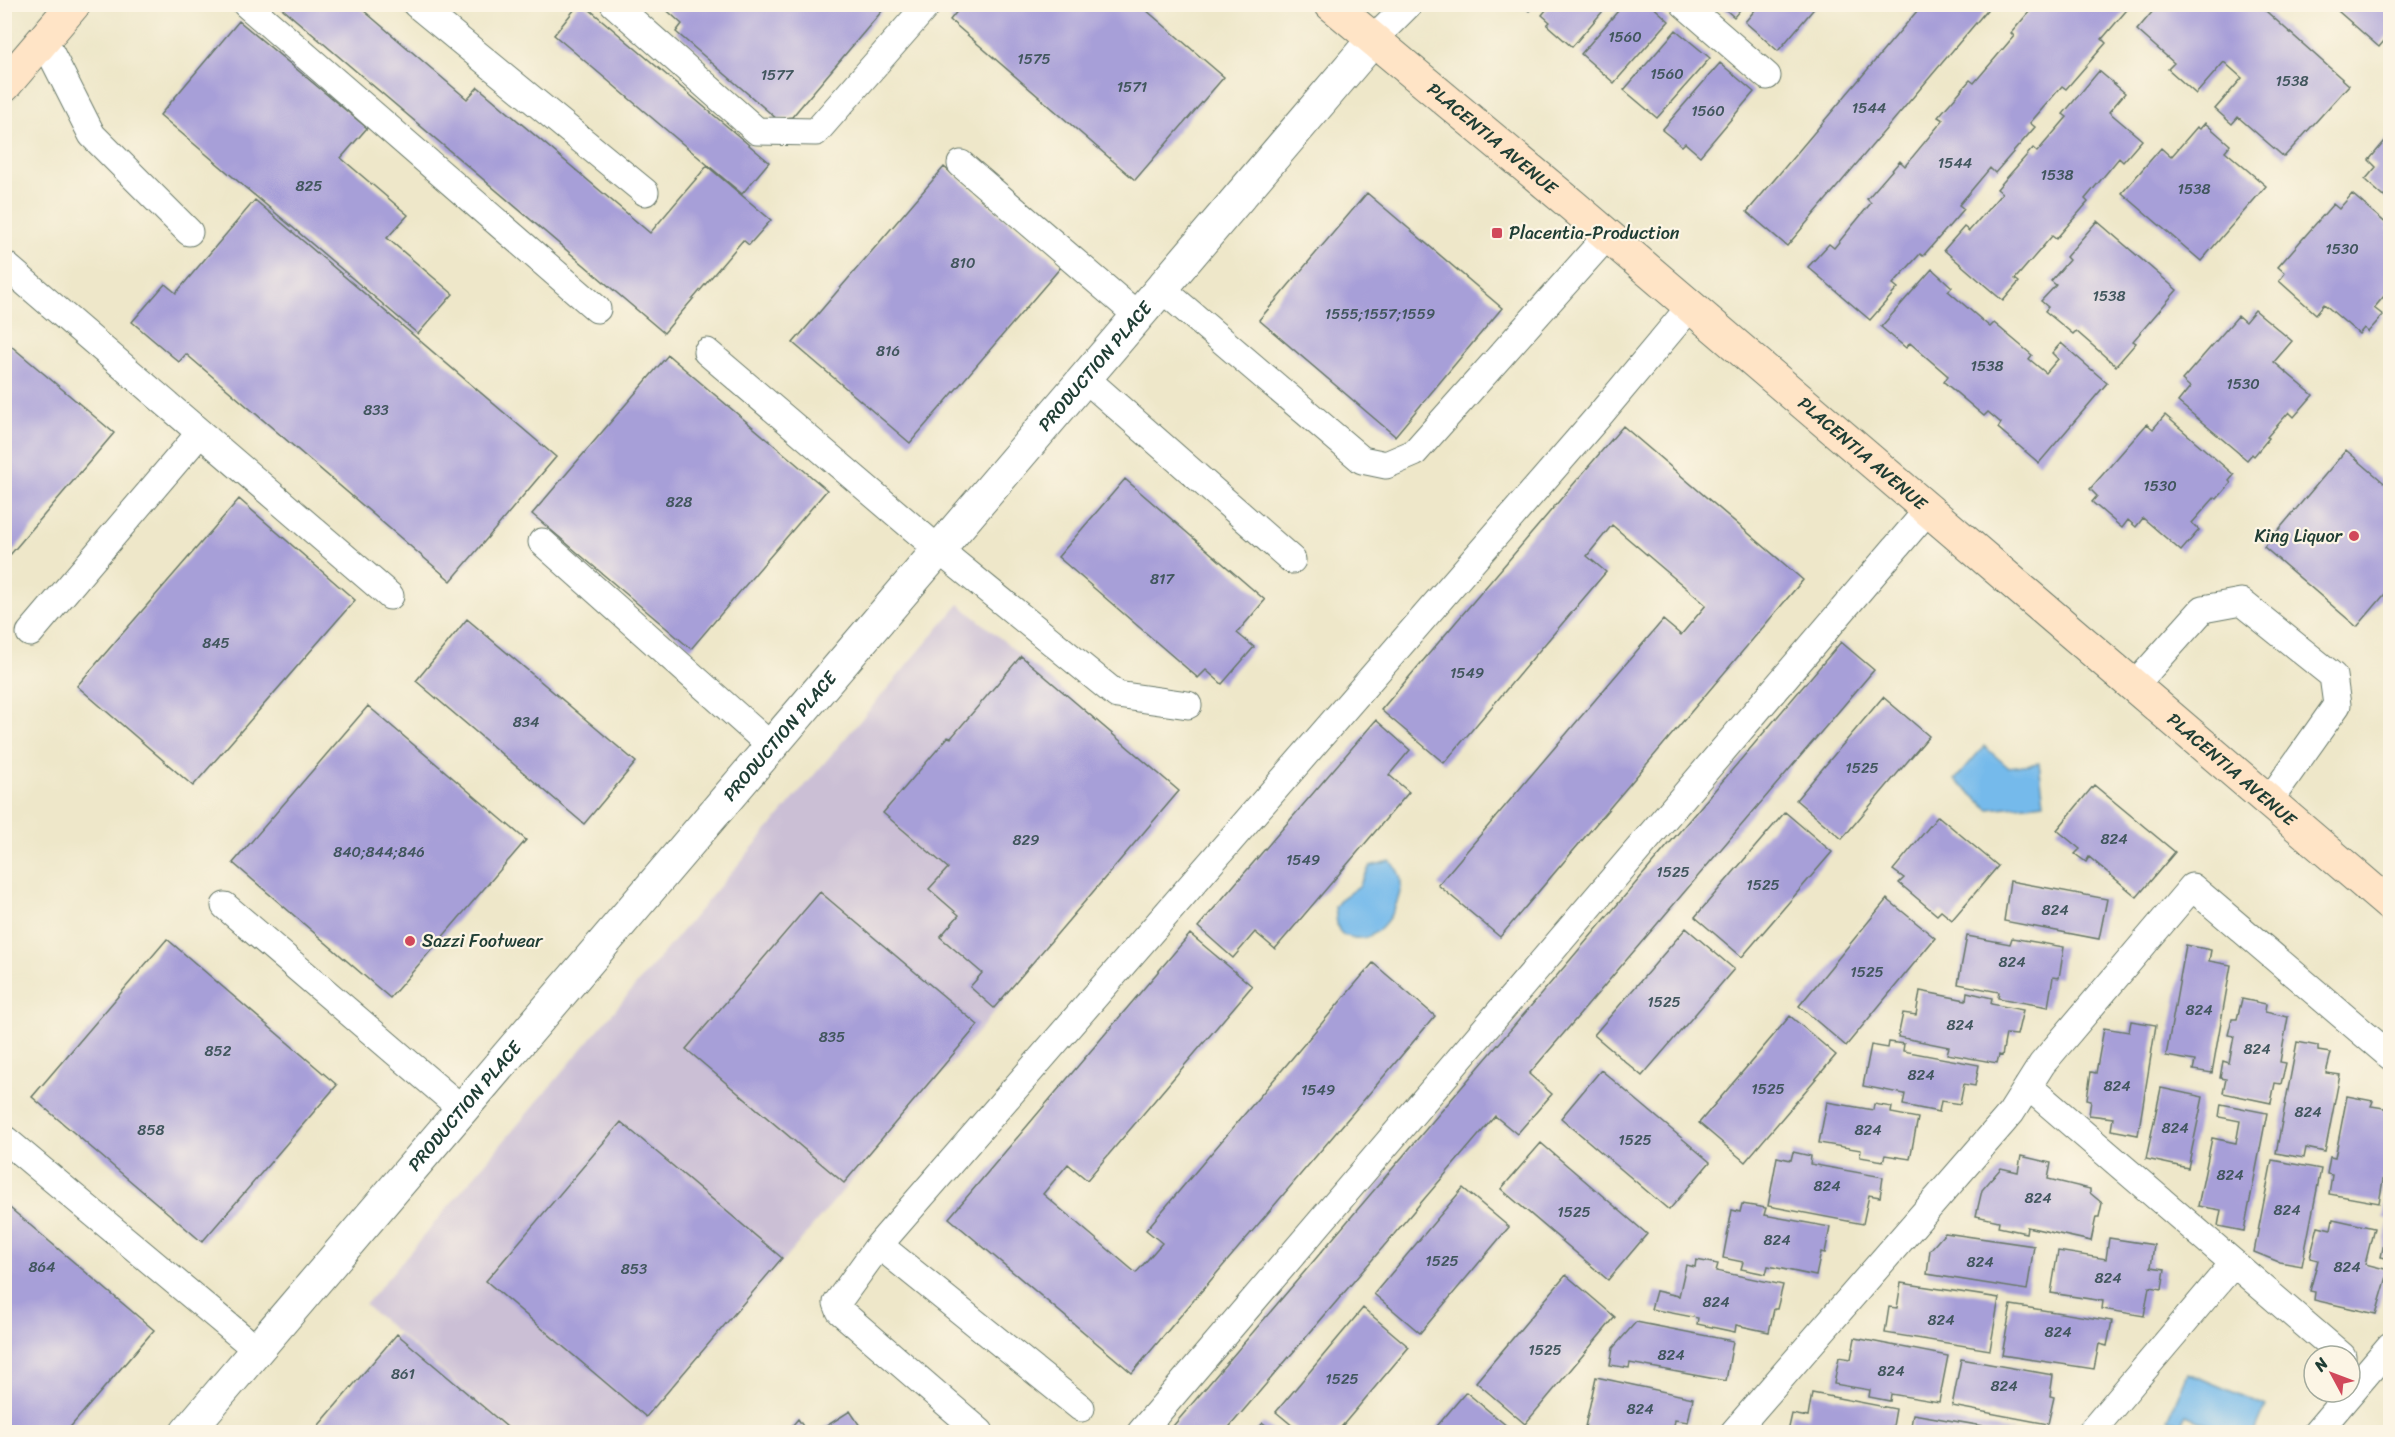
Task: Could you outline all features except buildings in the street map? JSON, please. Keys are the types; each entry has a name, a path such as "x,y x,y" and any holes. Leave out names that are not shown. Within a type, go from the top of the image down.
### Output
{"main road":[{"path":"4,87 74,4"},
{"name":"PLACENTIA AVENUE","path":"1331,4 1607,236 2391,905"}],"street":[{"name":"PRODUCTION PLACE","path":"187,1432 1373,40"}],"lane":[{"path":"246,4 597,309"},
{"path":"416,4 645,192"},
{"path":"614,4 758,131 816,132 928,4"},
{"path":"1373,40 1409,4"},
{"path":"1684,4 1767,76"},
{"path":"44,40 92,135 189,232"},
{"path":"961,164 1138,316"},
{"path":"1162,289 1362,460 1386,465 1414,453 1607,236"},
{"path":"4,264 390,596"},
{"path":"980,1432 840,1311 837,1303 879,1245 1598,417 1690,307"},
{"path":"707,352 939,550 1117,695 1188,705"},
{"path":"1085,378 1292,560"},
{"path":"30,633 200,433"},
{"path":"1141,1432 1927,511"},
{"path":"542,542 772,747"},
{"path":"2134,686 2203,609 2241,602 2332,676 2337,705 2269,801"},
{"path":"1734,1432 2011,1113 2042,1064 2192,887 2391,1056"},
{"path":"225,906 462,1109"},
{"path":"2028,1086 2328,1344"},
{"path":"6,1140 257,1350"},
{"path":"879,1245 1081,1408"},
{"path":"2091,1432 2234,1263"},
{"path":"2362,1367 2391,1346"},
{"path":"2318,1432 2336,1404"}],"shaded area":[{"path":"959,604 1183,790 638,1432 515,1432 365,1305"}],"water":[{"path":"1984,746 2008,767 2039,763 2044,803 1989,809 1955,780"},
{"path":"1390,861 1399,873 1401,882 1397,902 1386,922 1370,936 1360,938 1343,935 1338,928 1335,907 1341,899 1359,886 1370,866"},
{"path":"2188,1373 2266,1406 2255,1432 2226,1432 2186,1415 2181,1424 2168,1419"}],"place":[{"name":"Placentia-Production","path":"1497,233"},
{"name":"King Liquor","path":"2354,536"},
{"name":"Sazzi Footwear","path":"410,941"}]}
